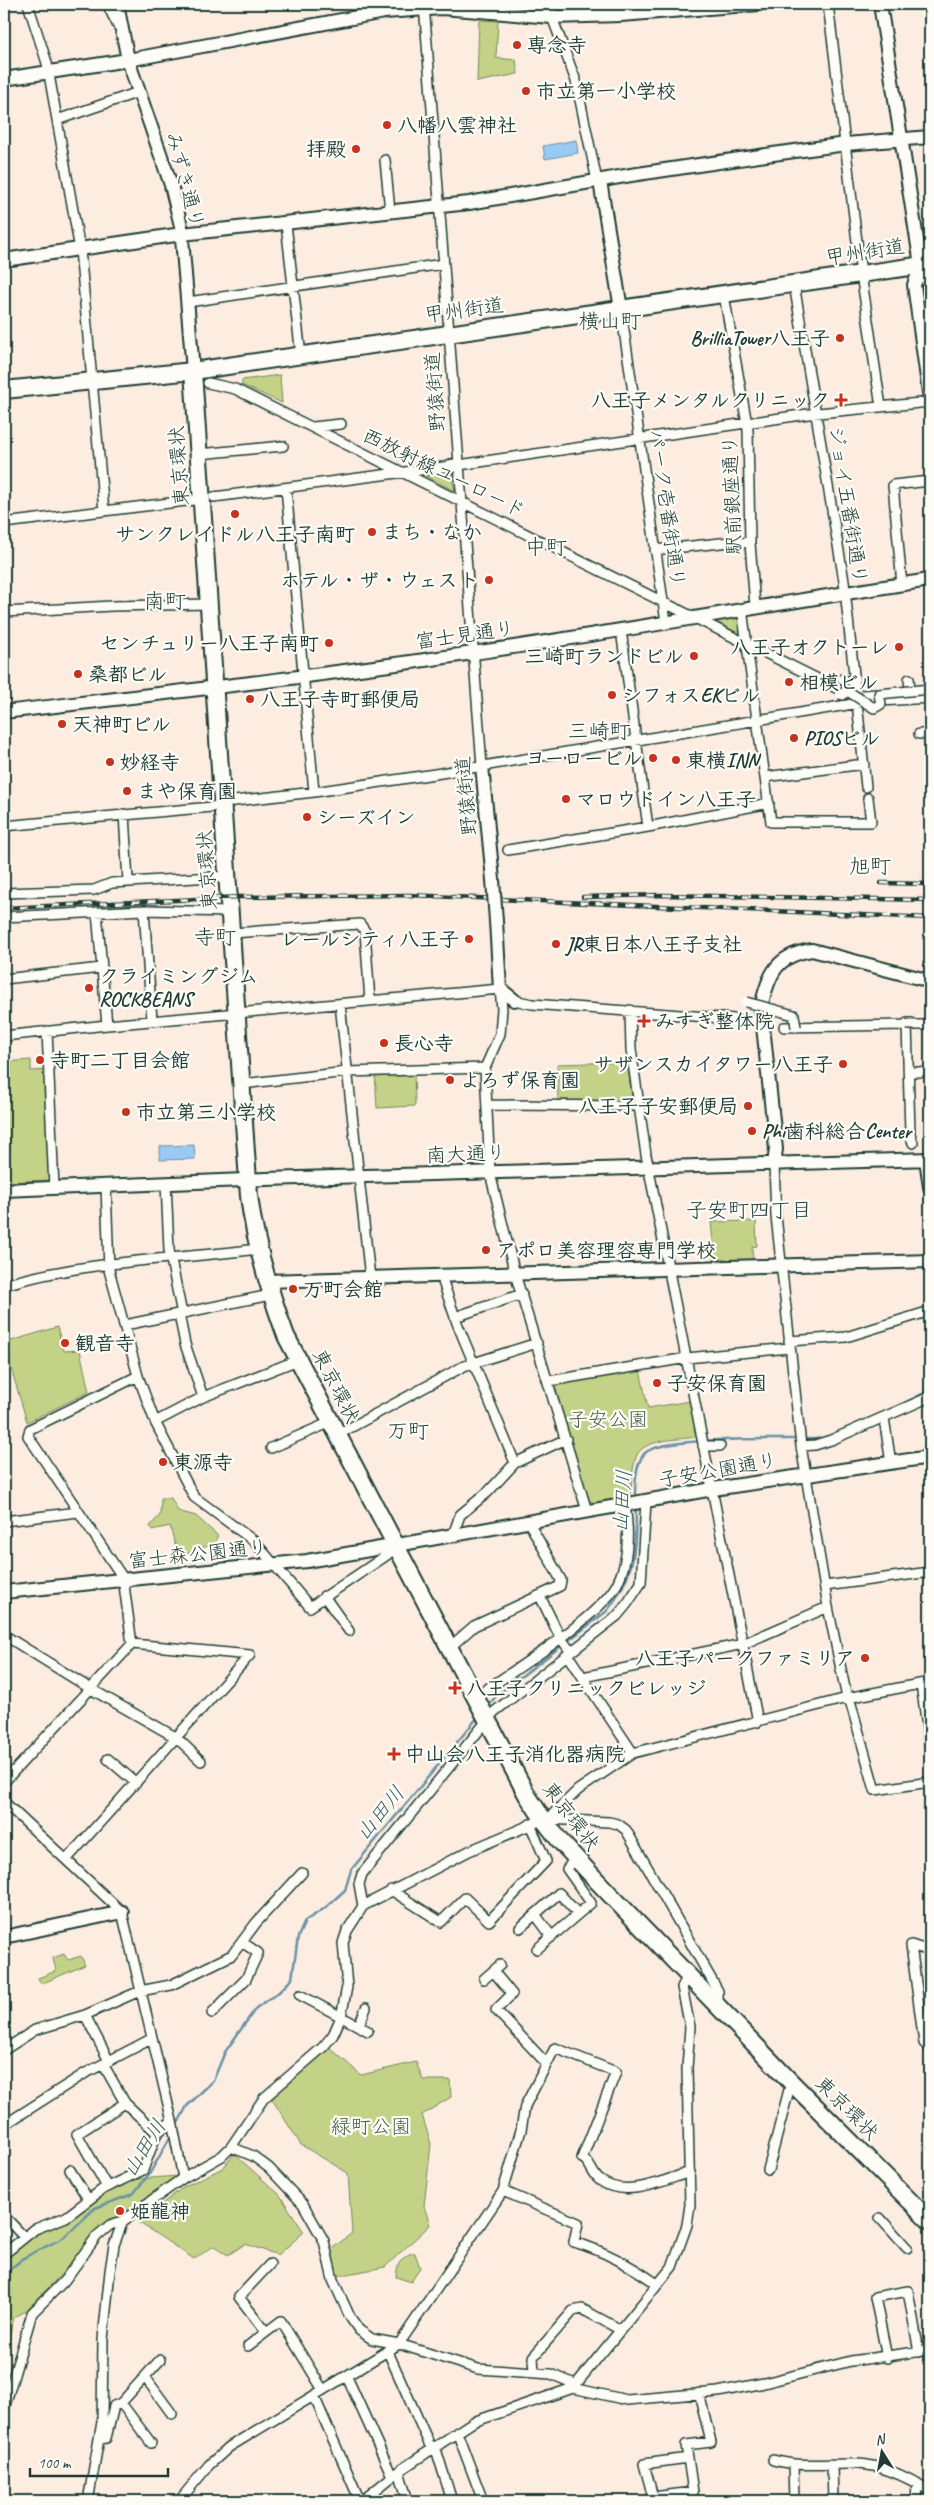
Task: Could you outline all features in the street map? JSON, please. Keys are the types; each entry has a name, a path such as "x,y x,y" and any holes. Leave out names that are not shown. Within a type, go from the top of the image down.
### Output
{"highway":[{"name":"甲州街道","path":"4,390 194,371 301,356 449,340 621,310 926,264"},
{"name":"東京環状","path":"194,371 200,454 208,498 205,604 216,687 248,1180 252,1222 268,1288 298,1360 527,1795 536,1822 575,1858 791,2082 930,2221"}],"street":[{"path":"28,4 48,72 80,250 90,382 104,511"},
{"path":"107,4 122,33"},
{"name":"みずき通り","path":"116,4 128,60 170,184 182,234 194,371"},
{"path":"4,79 128,60 424,6 552,10 759,4"},
{"path":"828,4 860,274 881,408"},
{"path":"880,4 901,139 930,286"},
{"name":"野猿街道","path":"424,6 457,466 493,880 500,989"},
{"path":"552,10 576,81 596,176 600,182 621,310"},
{"path":"57,120 139,92"},
{"path":"4,260 182,234 286,224 518,196 631,175 846,144 930,137"},
{"path":"385,160 390,211"},
{"path":"286,224 301,356"},
{"path":"188,302 443,264"},
{"path":"4,523 457,466 747,423 930,401 914,285 926,264"},
{"name":"ジョイ五番街通り","path":"794,284 814,414 832,504 845,593 866,787"},
{"name":"駅前銀座通り","path":"724,294 735,371 747,423 750,543 747,644 771,822 870,822 868,798"},
{"name":"パーク壱番街通り","path":"621,310 666,622"},
{"name":"西放射線ユーロード","path":"208,383 234,389 404,472 747,644 845,688 858,701"},
{"path":"312,428 340,424"},
{"path":"200,454 283,446"},
{"path":"902,584 894,485 930,481"},
{"path":"286,488 314,792"},
{"path":"655,550 730,542 750,543"},
{"name":"富士見通り","path":"4,712 304,676 472,653 930,580"},
{"path":"4,612 112,606 205,604"},
{"path":"621,630 648,827"},
{"path":"909,679 910,694"},
{"path":"4,826 212,807 224,802 314,792 758,721 930,689"},
{"path":"858,701 874,708 880,704 879,694"},
{"path":"858,701 862,695 879,694 910,694 930,698"},
{"path":"920,734 930,734"},
{"path":"765,777 864,764"},
{"path":"508,850 648,827 769,803"},
{"path":"124,814 128,881"},
{"path":"4,893 94,890 112,882 229,876"},
{"path":"144,910 152,1020"},
{"path":"4,917 144,910 231,912"},
{"path":"97,912 107,1024"},
{"path":"232,933 360,924 365,931 370,1002"},
{"path":"930,982 812,950 797,952 781,961 766,985 761,1007 776,1148 773,1176 800,1441 828,1607 847,1698 851,1704 875,1790 930,1782"},
{"path":"4,979 102,968"},
{"path":"500,989 502,1009 500,1034 485,1068 490,1172 515,1274 587,1511"},
{"path":"4,1036 107,1024 238,1014 500,989 514,1000 532,1004 630,1010 762,1022"},
{"path":"746,1002 794,1016 796,1026"},
{"path":"340,1004 370,1278"},
{"path":"630,1010 631,1042 638,1106 649,1168 758,1722"},
{"path":"906,1022 910,1134 914,1143"},
{"path":"784,1027 906,1022 930,1024"},
{"path":"908,1071 907,1023 930,1024"},
{"path":"47,1032 54,1188"},
{"path":"242,1084 347,1072 485,1068"},
{"path":"908,1071 920,1072"},
{"path":"487,1105 638,1106"},
{"path":"928,1159 930,1187"},
{"name":"南大通り","path":"4,1190 359,1176 928,1159"},
{"path":"166,1183 170,1256 185,1344 203,1397"},
{"path":"106,1186 108,1264 138,1376 155,1422 194,1497 254,1541 310,1607 387,1555 396,1546"},
{"path":"4,1285 54,1272 108,1264 170,1256 258,1249"},
{"path":"125,1325 180,1314 268,1288 370,1278 930,1261"},
{"path":"441,1276 455,1317 515,1463"},
{"path":"455,1317 522,1294"},
{"path":"549,1381 686,1358 846,1337 930,1311"},
{"path":"271,1448 334,1429 464,1366 537,1343"},
{"path":"155,1422 203,1397 298,1360"},
{"path":"4,1782 132,1644 124,1580 28,1436 30,1429 138,1376"},
{"path":"800,1441 815,1445 831,1440 930,1397"},
{"path":"884,1418 891,1463"},
{"path":"453,1535 460,1515 488,1492 515,1463 566,1439"},
{"path":"703,1446 720,1446"},
{"name":"子安公園通り","path":"396,1546 713,1489 930,1457"},
{"path":"363,1906 359,1884 362,1874 481,1709 561,1638 603,1604 618,1583 626,1555 627,1517 636,1503"},
{"path":"481,1709 523,1688 617,1616 640,1583 636,1503"},
{"path":"4,1521 78,1512"},
{"path":"449,1648 474,1626 560,1586 561,1580 528,1521"},
{"name":"富士森公園通り","path":"4,1592 275,1565 396,1546"},
{"path":"825,1586 930,1572"},
{"path":"324,1596 349,1631"},
{"path":"540,1596 583,1677 633,1753"},
{"path":"583,1677 743,1644 828,1607"},
{"path":"4,1635 91,1689 177,1738 201,1761"},
{"path":"67,1859 250,1655 132,1644"},
{"path":"4,2409 32,2313 52,2296 97,2236 110,2225 123,2221 183,2178 216,2161 231,2147 264,2098 323,2047 334,2035 341,2017 347,1987 343,1943 347,1931 363,1906 469,1851 551,1816 578,1790 633,1753 847,1698 926,1683 930,1748"},
{"path":"108,1759 136,1783"},
{"path":"4,1802 122,1912 172,2120 183,2178"},
{"path":"391,1890 440,1922 465,1898 489,1921 546,1861 536,1822"},
{"path":"536,1822 608,1822 618,1824 626,1830 718,1991 718,2007"},
{"path":"537,1949 591,1903 567,1869 575,1858"},
{"path":"4,2050 35,2030 85,2015 140,1991 171,1985 232,1955 256,1923 302,1873"},
{"path":"520,1928 559,1893 578,1914"},
{"path":"4,1937 122,1912"},
{"path":"535,1914 552,1937"},
{"path":"212,2013 246,1979 258,1953 242,1942"},
{"path":"930,1951 911,1945 924,2043 930,2048"},
{"path":"484,1979 496,1968 512,1994 496,2010 546,2063"},
{"path":"314,2396 361,2501 396,2473 473,2422 574,2386 672,2267 687,2225 690,2205 687,2068 690,2026 682,1987 688,1976"},
{"path":"300,1995 368,2030"},
{"path":"359,2026 366,2008"},
{"path":"85,2015 125,2103 157,2132"},
{"path":"4,2124 106,2062 151,2039"},
{"path":"179,2501 209,2465 229,2447 399,2344 503,2191 522,2130 525,2106 555,2048 616,2072 582,2158 598,2180 608,2186 634,2188 690,2172"},
{"path":"768,2170 791,2082"},
{"path":"107,2187 77,2134 125,2103"},
{"path":"4,2254 35,2229 66,2217 88,2199 107,2187 121,2179 134,2176 143,2170 157,2132 172,2120"},
{"path":"231,2147 253,2156 270,2168 303,2204 324,2241 333,2280 359,2330 372,2339 399,2344 478,2369 551,2374 574,2386 627,2400 764,2384 851,2360 887,2358 930,2350"},
{"path":"70,2170 88,2199"},
{"path":"503,2191 578,2223 574,2242 590,2247 638,2270 657,2284"},
{"path":"4,2216 24,2237"},
{"path":"880,2218 907,2248"},
{"path":"88,2501 100,2439 106,2303 114,2245 123,2221"},
{"path":"266,2332 239,2297 270,2264"},
{"path":"887,2358 875,2297 908,2291 919,2352"},
{"path":"534,2372 534,2357 573,2310 582,2308 619,2329"},
{"path":"248,2346 281,2321 323,2390"},
{"path":"388,2352 433,2447 452,2501"},
{"path":"100,2439 106,2438 114,2406 121,2403 160,2360"},
{"path":"145,2377 172,2414"},
{"path":"346,2377 396,2473 408,2501"},
{"path":"688,2458 644,2464 654,2499 693,2492 688,2458 686,2445 711,2442 699,2393"},
{"path":"121,2403 152,2443"},
{"path":"457,2432 482,2501"},
{"path":"773,2460 793,2464 860,2464 884,2469 930,2490"},
{"path":"793,2464 794,2501"},
{"path":"832,2465 833,2501"},
{"path":"916,2501 917,2483"}],"green space":[{"path":"479,20 498,21 496,58 516,60 518,74 477,82"},
{"path":"280,375 282,403 242,385 242,380"},
{"path":"443,473 451,474 455,491 425,476"},
{"path":"740,616 743,636 714,621"},
{"path":"31,1060 31,1071 49,1070 53,1180 4,1182 4,1062"},
{"path":"627,1062 633,1103 558,1101 557,1064"},
{"path":"414,1071 415,1106 377,1108 375,1072"},
{"path":"756,1221 757,1246 752,1247 753,1261 715,1262 711,1222"},
{"path":"57,1327 64,1351 80,1350 89,1392 27,1422 11,1368 8,1342"},
{"name":"子安公園","path":"640,1370 648,1408 690,1401 697,1437 663,1441 646,1446 636,1457 630,1496 593,1503 588,1499 553,1384"},
{"path":"161,1498 171,1498 178,1511 196,1516 218,1536 213,1544 186,1554 175,1545 170,1526 152,1530 150,1526 160,1515"},
{"path":"64,1954 68,1960 81,1956 85,1965 41,1984 38,1978 56,1971 53,1958"},
{"name":"緑町公園","path":"328,2046 361,2075 416,2062 423,2080 450,2080 451,2097 422,2115 431,2144 424,2206 430,2225 385,2267 336,2276 329,2251 352,2233 348,2173 301,2145 270,2096"},
{"path":"234,2154 279,2194 304,2232 278,2255 245,2244 228,2255 214,2246 194,2259 138,2222 185,2186 223,2168"},
{"path":"177,2176 88,2241 68,2267 27,2310 14,2317 4,2360 4,2260 37,2234 70,2221 91,2203 120,2184 138,2179"},
{"path":"411,2253 415,2253 420,2268 411,2282 396,2277 400,2262"}],"water":[{"path":"576,140 578,153 545,159 543,146"},
{"path":"194,1145 195,1159 160,1160 160,1146"}],"waterway":[{"name":"山田川","path":"890,1410 930,1390"},
{"name":"山田川","path":"830,1436 864,1421"},
{"name":"山田川","path":"635,1498 636,1474 639,1462 645,1453 655,1448 672,1444 717,1440 798,1439"},
{"name":"山田川","path":"803,1439 820,1439"},
{"name":"山田川","path":"487,1707 497,1695 607,1611 623,1586 632,1561 636,1506"},
{"name":"山田川","path":"176,2127 187,2106 213,2081 225,2052 256,2008 279,1992 292,1979 298,1937 305,1921 325,1908 345,1890 351,1870 478,1717"},
{"name":"山田川","path":"4,2274 25,2257 63,2238 95,2208 133,2194 150,2173 172,2134"}],"railway":[{"path":"881,883 930,884"},
{"path":"4,908 241,897 408,895 930,918"},
{"path":"583,897 660,895 930,900"}],"place":[{"name":"専念寺","path":"517,45"},
{"name":"市立第一小学校","path":"526,91"},
{"name":"八幡八雲神社","path":"387,125"},
{"name":"拝殿","path":"356,149"},
{"name":"BrilliaTower八王子","path":"840,338"},
{"name":"八王子メンタルクリニック","path":"841,400"},
{"name":"サンクレイドル八王子南町","path":"235,514"},
{"name":"まち・なか","path":"372,532"},
{"name":"ホテル・ザ・ウェスト","path":"489,580"},
{"name":"センチュリー八王子南町","path":"329,643"},
{"name":"八王子オクトーレ","path":"899,647"},
{"name":"三崎町ランドビル","path":"694,656"},
{"name":"桑都ビル","path":"78,674"},
{"name":"相模ビル","path":"789,682"},
{"name":"シフォスEKビル","path":"612,695"},
{"name":"八王子寺町郵便局","path":"250,699"},
{"name":"天神町ビル","path":"62,724"},
{"name":"PIOSビル","path":"794,738"},
{"name":"ヨーロービル","path":"653,758"},
{"name":"東横INN","path":"676,760"},
{"name":"妙経寺","path":"110,762"},
{"name":"まや保育園","path":"127,791"},
{"name":"マロウドイン八王子","path":"566,799"},
{"name":"シーズイン","path":"307,817"},
{"name":"レールシティ八王子","path":"469,939"},
{"name":"JR東日本八王子支社","path":"556,944"},
{"name":"クライミングジム ROCKBEANS","path":"89,988"},
{"name":"みすぎ整体院","path":"644,1021"},
{"name":"長心寺","path":"384,1043"},
{"name":"寺町二丁目会館","path":"40,1060"},
{"name":"サザンスカイタワー八王子","path":"843,1064"},
{"name":"よろず保育園","path":"450,1080"},
{"name":"八王子子安郵便局","path":"748,1106"},
{"name":"市立第三小学校","path":"126,1112"},
{"name":"Phi歯科総合Center","path":"752,1131"},
{"name":"アポロ美容理容専門学校","path":"486,1250"},
{"name":"万町会館","path":"293,1289"},
{"name":"観音寺","path":"65,1343"},
{"name":"子安保育園","path":"657,1383"},
{"name":"東源寺","path":"163,1462"},
{"name":"八王子パークファミリア","path":"865,1658"},
{"name":"八王子クリニックビレッジ","path":"455,1688"},
{"name":"中山会八王子消化器病院","path":"394,1754"},
{"name":"姫龍神","path":"120,2211"}],"district":[{"name":"横山町","path":"610,321"},
{"name":"中町","path":"546,547"},
{"name":"南町","path":"165,601"},
{"name":"三崎町","path":"599,731"},
{"name":"旭町","path":"870,866"},
{"name":"寺町","path":"215,937"},
{"name":"子安町四丁目","path":"749,1210"},
{"name":"万町","path":"408,1431"}]}
